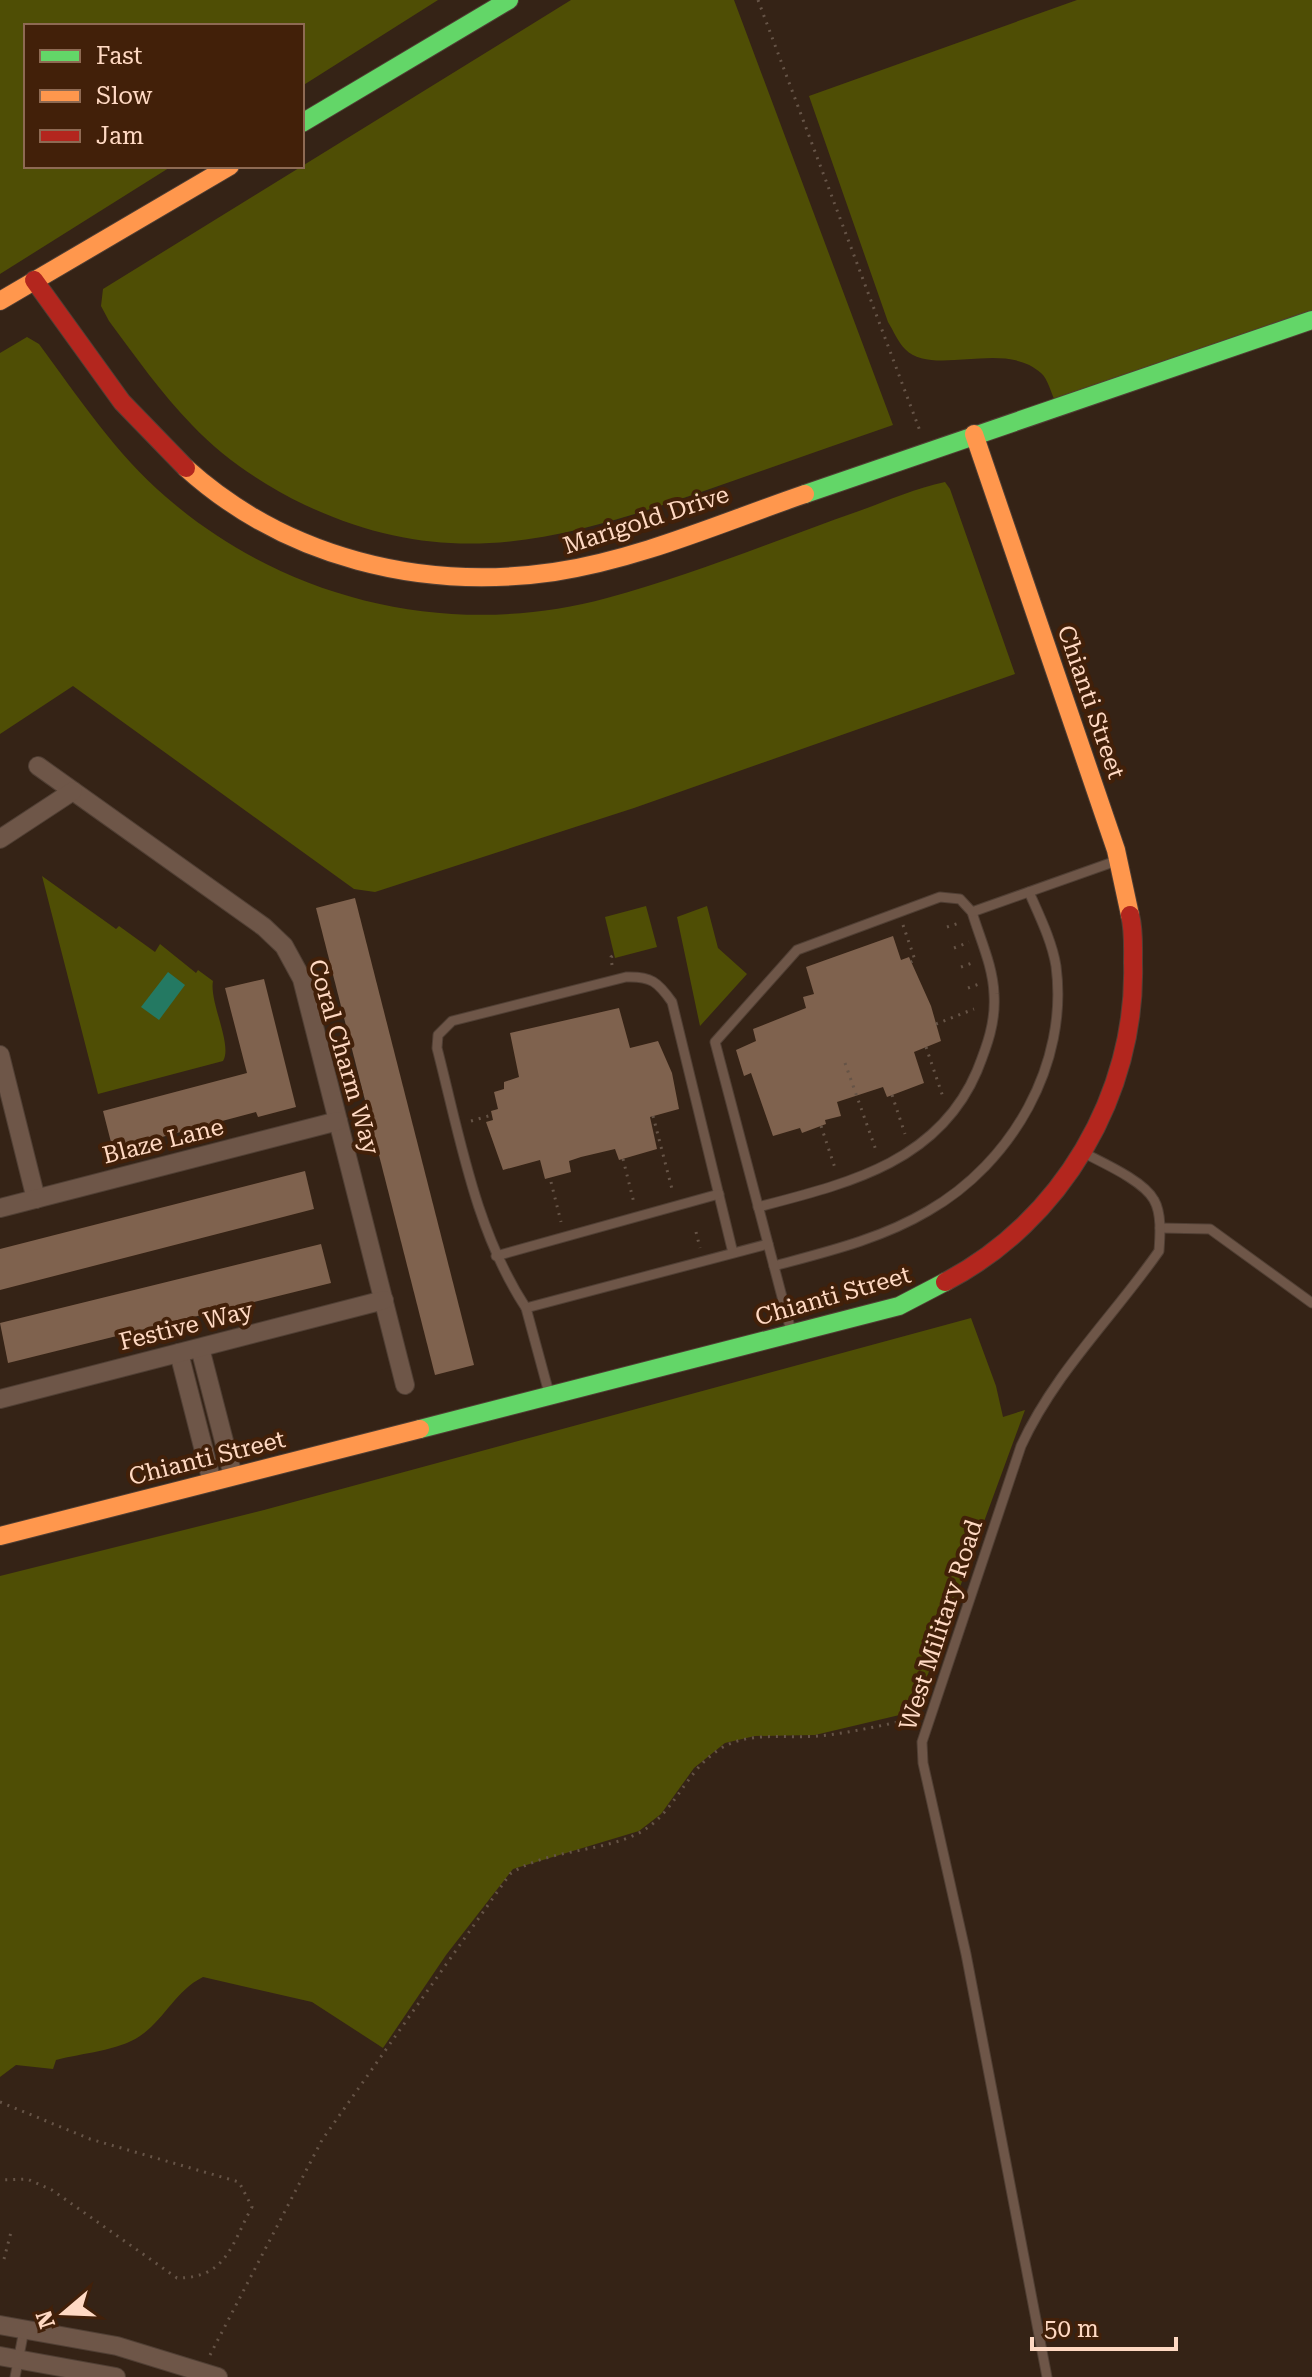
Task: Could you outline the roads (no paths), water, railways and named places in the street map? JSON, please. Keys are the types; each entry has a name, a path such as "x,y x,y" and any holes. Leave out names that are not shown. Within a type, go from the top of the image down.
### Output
{"main road":[{"path":"304,122 509,0"},
{"path":"0,301 227,168"},
{"name":"Marigold Drive","path":"34,280 138,421 206,485 287,535 344,559 435,580 496,581 589,566 1312,320"},
{"name":"Chianti Street","path":"0,1536 899,1306 956,1280 1029,1223 1084,1153 1116,1086 1133,1014 1135,947 1119,860 974,434"}],"street":[{"name":"Coral Charm Way","path":"38,766 264,927 284,946 302,979 405,1385"},
{"path":"0,839 73,791"},
{"path":"0,1055 36,1199"},
{"name":"Blaze Lane","path":"0,1208 338,1121"},
{"name":"Festive Way","path":"0,1399 384,1300"},
{"path":"200,1348 233,1476"},
{"path":"179,1353 212,1482"},
{"path":"0,2325 117,2346 212,2370"},
{"path":"11,2364 116,2377"}],"lane":[{"path":"972,912 1119,860"},
{"path":"774,1266 841,1248 928,1211 971,1182 1008,1142 1036,1092 1052,1044 1059,997 1055,962 1029,892"},
{"path":"758,1207 862,1178 929,1140 950,1118 970,1088 987,1046 994,1017 991,969 972,912 960,899 940,897 797,950 715,1042 758,1207 792,1335"},
{"path":"549,1396 526,1308 488,1239 437,1048 438,1035 452,1021 626,977 644,976 658,982 672,1002 733,1253"},
{"path":"1084,1153 1122,1172 1154,1199 1160,1228 1210,1229 1312,1303"},
{"path":"496,1256 719,1194"},
{"name":"West Military Road","path":"1047,2377 966,1954 923,1763 922,1742 1034,1418 1055,1383 1159,1251 1160,1228"},
{"path":"526,1308 768,1244"},
{"path":"11,2364 24,2330"}],"water":[{"path":"168,972 185,985 159,1020 141,1007"}]}
